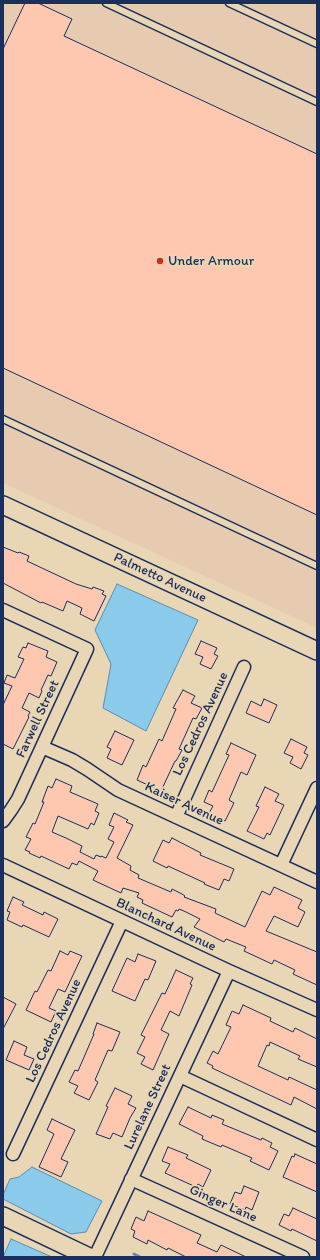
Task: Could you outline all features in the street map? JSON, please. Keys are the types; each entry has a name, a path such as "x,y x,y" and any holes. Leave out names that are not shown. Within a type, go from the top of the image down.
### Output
{"street":[{"name":"Palmetto Avenue","path":"3,505 317,651"},
{"name":"Farwell Street","path":"3,610 87,649 18,799 3,821"},
{"name":"Los Cedros Avenue","path":"176,816 244,667"},
{"name":"Kaiser Avenue","path":"42,747 72,760 88,769 118,790 317,882"},
{"path":"281,865 317,788"},
{"name":"Blanchard Avenue","path":"3,865 229,971 317,1010"},
{"name":"Los Cedros Avenue","path":"13,1154 122,921"},
{"name":"Lurelane Street","path":"94,1257 229,971"},
{"path":"180,1076 317,1140"},
{"name":"Ginger Lane","path":"131,1179 303,1257"},
{"path":"3,1216 89,1257"}],"lane":[{"path":"106,3 317,102"},
{"path":"229,3 317,44"},
{"path":"3,419 317,566"}],"shaded area":[{"name":"Under Armour","path":"3,3 317,3 317,628 3,483"}],"water":[{"path":"117,584 198,620 146,731 103,708 111,664 95,630"},
{"path":"32,1167 102,1201 86,1232 71,1234 3,1199 3,1195 10,1179 19,1177"},
{"path":"11,1239 52,1257 3,1257"}],"building":[{"name":"Under Armour","path":"25,3 38,3 72,19 64,36 317,154 317,515 3,368 3,49"},
{"path":"3,547 29,556 27,561 76,584 92,589 93,587 104,591 102,594 106,596 94,621 80,614 82,608 67,601 63,611 42,602 41,603 3,583"},
{"path":"201,641 217,648 214,654 218,656 211,669 200,664 203,657 195,654"},
{"path":"28,643 48,651 46,657 57,662 51,676 48,675 39,698 29,693 22,708 30,712 29,717 13,749 3,744 3,705 12,686 4,683 7,675 15,678 24,659 18,657 23,647 26,648"},
{"path":"183,690 195,696 191,703 202,708 196,719 193,718 179,749 182,750 175,761 161,791 137,780 143,765 146,767 159,739 162,741 176,709 173,708"},
{"path":"264,699 277,705 269,723 246,713 251,701 261,706"},
{"path":"115,731 134,740 122,765 107,758 111,749 107,747"},
{"path":"291,739 307,747 304,753 308,755 301,769 290,763 293,757 284,753"},
{"path":"231,743 256,755 247,775 241,772 229,800 234,803 225,821 209,813 213,806 204,802 209,790 212,792 229,755 226,754"},
{"path":"56,779 72,786 70,792 98,804 95,811 99,813 94,825 91,823 88,829 58,816 52,832 82,846 80,852 94,859 96,855 106,858 114,842 108,839 114,827 109,825 114,813 128,820 126,822 133,825 117,858 131,866 130,870 139,875 138,878 171,892 172,889 185,896 184,897 216,909 215,913 245,927 262,891 270,895 274,887 302,900 298,908 305,912 298,927 274,916 266,931 317,952 317,985 293,974 295,970 274,960 272,964 244,951 246,947 226,939 224,942 194,927 200,919 184,911 179,909 178,911 176,910 172,917 142,903 143,900 137,897 139,893 123,888 121,893 93,880 98,871 79,861 77,865 72,863 69,869 41,856 40,858 25,850 31,839 26,837 33,823 35,824 44,802 42,802 48,786 52,788"},
{"path":"265,787 279,794 275,801 284,805 270,835 267,833 264,839 247,831 259,807 256,806"},
{"path":"172,838 201,853 200,855 234,869 229,881 224,879 219,890 168,866 167,868 153,861 163,840 169,843"},
{"path":"13,897 24,902 22,905 43,915 44,912 58,919 49,937 23,925 22,927 7,920 10,912 7,911"},
{"path":"60,951 68,955 70,951 82,956 65,992 58,989 49,1008 56,1011 51,1022 26,1010 35,991 37,992 48,970 51,971"},
{"path":"138,954 156,961 148,980 145,979 135,1001 112,991 127,958 135,962"},
{"path":"176,970 193,978 190,984 192,985 179,1016 170,1011 161,1030 169,1034 153,1070 141,1064 145,1057 137,1053 145,1037 141,1035 162,993 165,994"},
{"path":"3,997 16,1004 3,1029"},
{"path":"243,1005 271,1018 270,1021 293,1032 295,1028 317,1039 317,1067 298,1059 300,1056 270,1042 269,1046 267,1045 258,1066 288,1080 289,1077 317,1090 317,1109 294,1097 291,1105 212,1068 213,1066 207,1063 213,1051 218,1054 231,1027 226,1025 232,1011 239,1014"},
{"path":"97,1023 120,1032 112,1051 108,1050 95,1080 98,1082 89,1100 74,1093 78,1086 69,1082 75,1070 78,1071 94,1034"},
{"path":"14,1041 27,1047 24,1055 34,1059 29,1070 6,1060"},
{"path":"115,1088 132,1096 128,1104 136,1108 122,1137 113,1133 110,1139 96,1134 108,1107 106,1106"},
{"path":"188,1107 211,1118 212,1115 224,1120 222,1124 272,1143 270,1147 278,1151 269,1170 250,1161 252,1158 222,1145 221,1147 202,1139 203,1136 179,1124"},
{"path":"52,1119 75,1130 61,1159 68,1162 61,1177 39,1167 54,1134 47,1130"},
{"path":"168,1147 188,1155 186,1158 211,1170 203,1187 198,1184 196,1187 165,1173 170,1164 162,1161"},
{"path":"295,1154 317,1164 317,1192 283,1177 292,1156 294,1157"},
{"path":"244,1186 259,1192 252,1210 246,1207 245,1210 230,1204 235,1192 241,1194"},
{"path":"293,1208 317,1219 317,1241 292,1229 291,1231 279,1225 284,1214 289,1216"},
{"path":"148,1211 201,1235 197,1243 217,1252 221,1245 246,1257 186,1257 168,1248 167,1250 148,1240 147,1244 133,1237 135,1231 131,1229 136,1217 144,1221"}],"waterway":[{"path":"134,1254 140,1257"}],"place":[{"name":"Under Armour","path":"160,261"}]}
